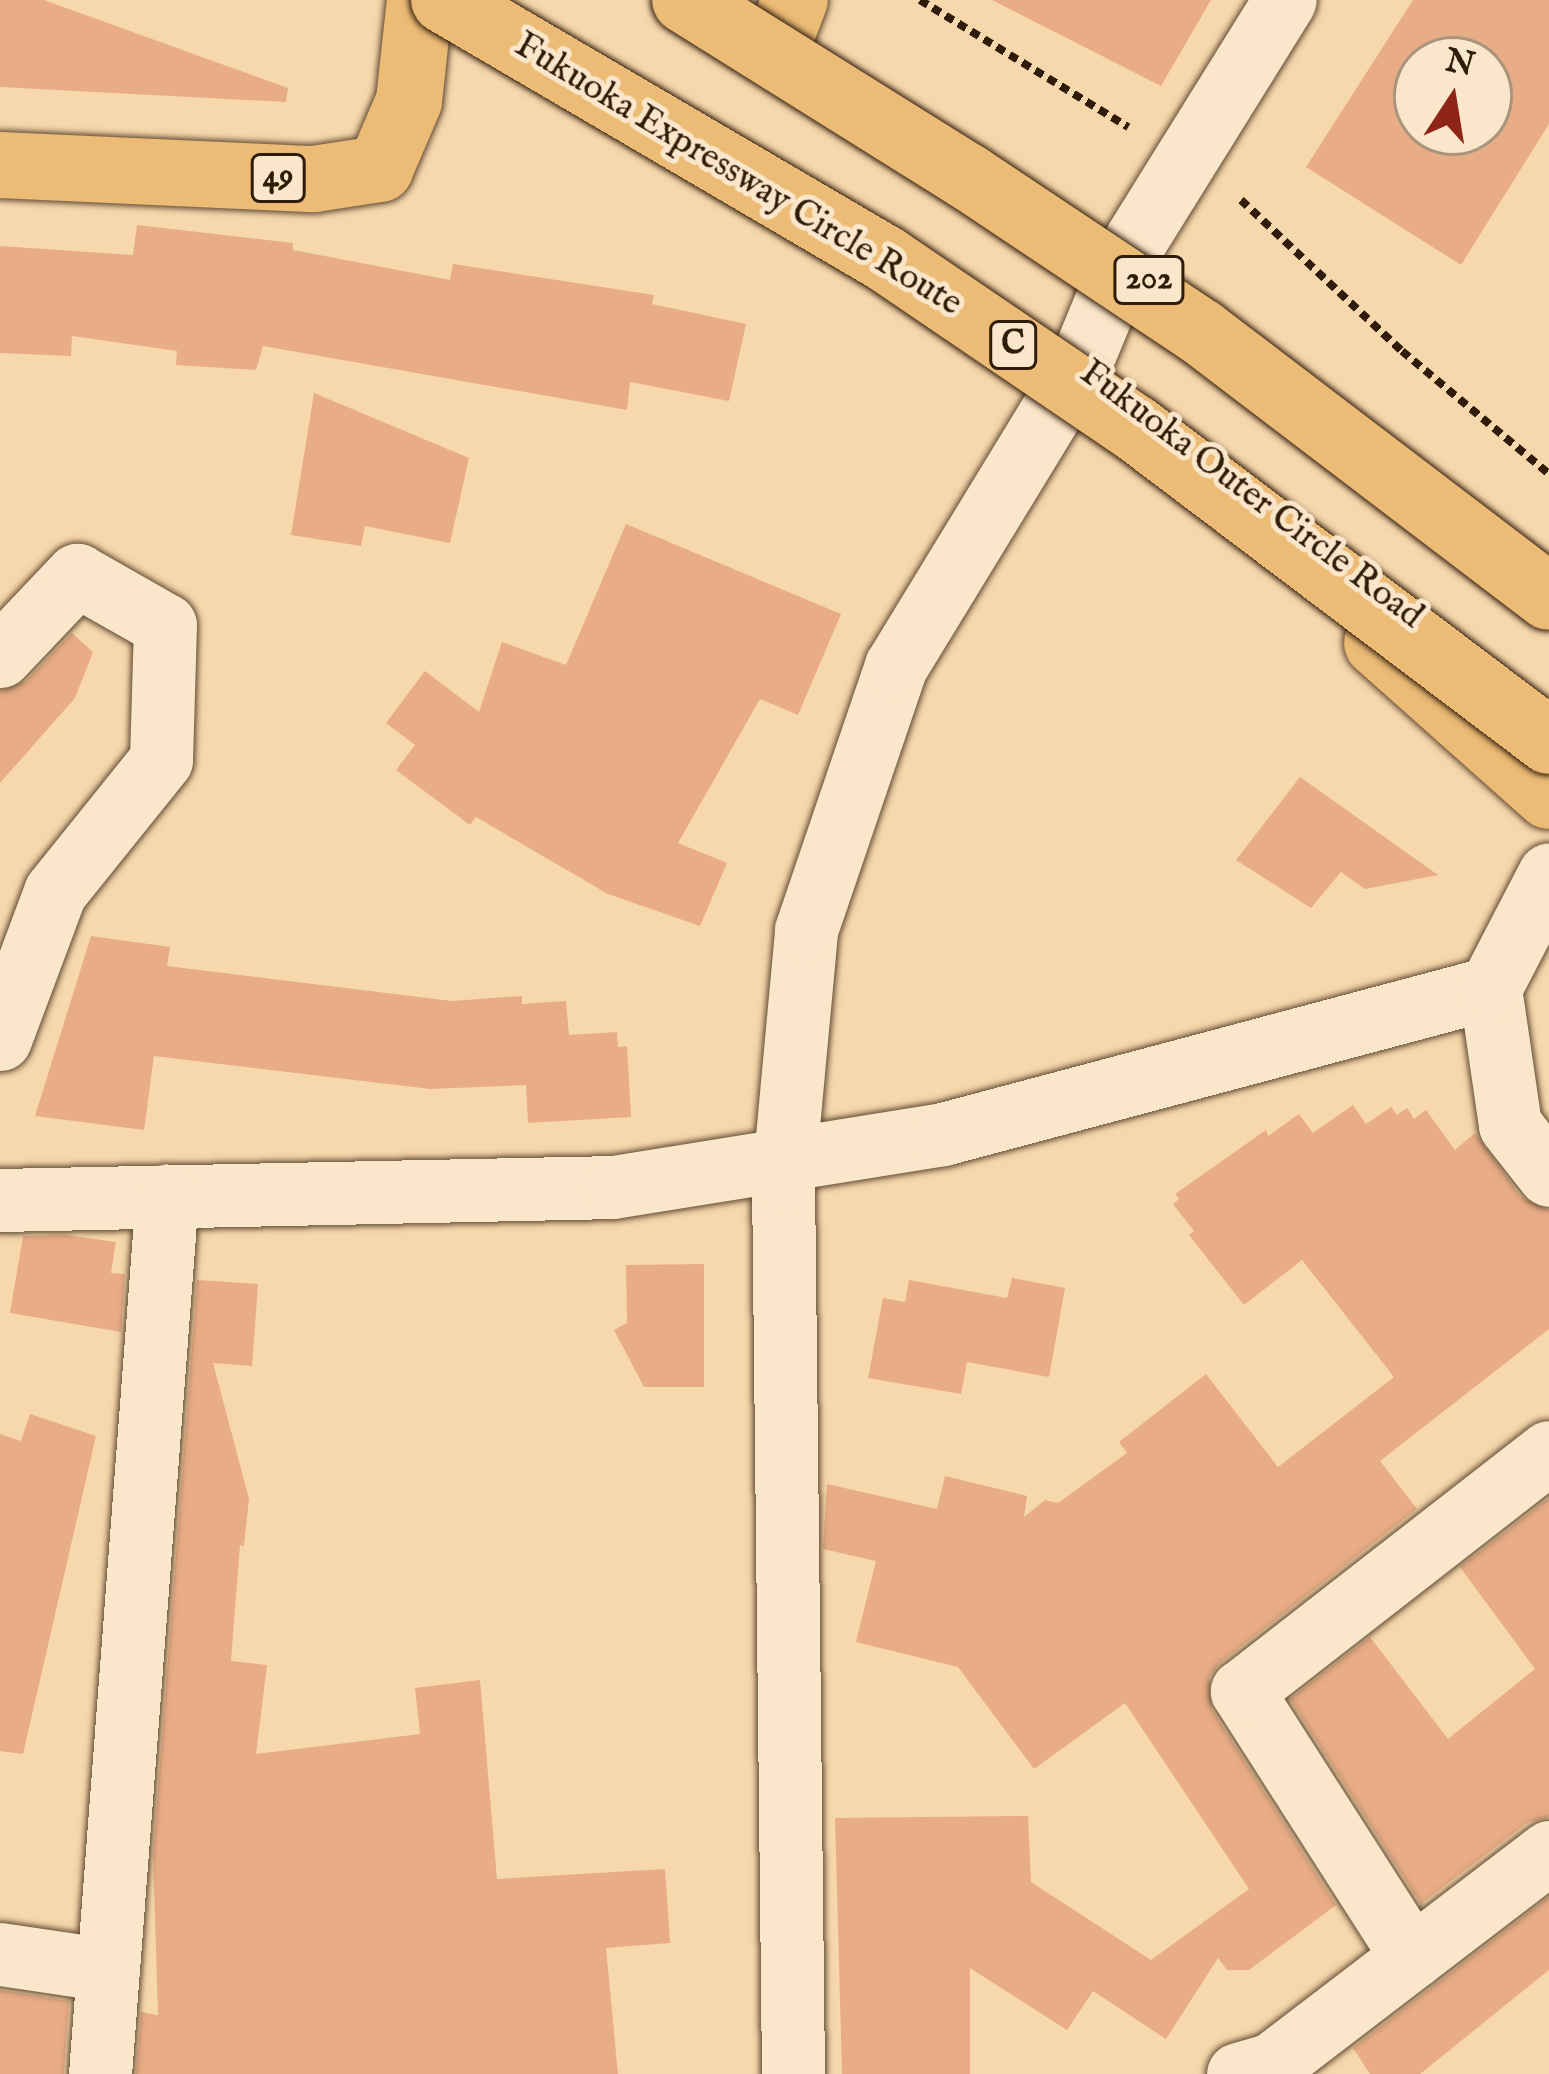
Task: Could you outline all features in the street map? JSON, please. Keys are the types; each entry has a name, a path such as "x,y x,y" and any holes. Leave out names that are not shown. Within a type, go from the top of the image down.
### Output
{"main road":[{"name":"49","path":"0,165 314,179 380,170 409,101 419,0"},
{"name":"Fukuoka Outer Circle Road","path":"442,0 1080,364 1549,723"},
{"name":"Fukuoka Expressway Circle Route","path":"442,0 886,259 1135,428 1549,741"},
{"path":"685,0 967,176 1549,559"},
{"name":"202","path":"771,9 1124,260 1549,580"},
{"path":"1202,332 1549,597"},
{"path":"1135,428 1549,796"}],"street":[{"path":"793,2074 784,1160 806,930 896,666 1080,364 1124,260 1285,0"},
{"path":"0,656 76,574 165,625 161,760 55,892 0,1040"},
{"path":"1546,884 1490,988 1510,1125 1549,1175"},
{"path":"0,1201 614,1187 943,1134 1490,988"},
{"path":"100,2074 167,1196"},
{"path":"1412,1957 1242,1691 1549,1452"},
{"path":"1238,2074 1272,2064 1549,1852"},
{"path":"0,1954 108,1970"}],"path":[{"path":"920,0 1234,194 1402,351 1549,474"}],"building":[{"path":"0,0 44,0 288,88 286,102 0,87"},
{"path":"992,0 1211,0 1161,86"},
{"path":"1413,0 1549,0 1549,124 1461,265 1306,167"},
{"path":"137,225 293,243 293,250 450,280 453,264 654,295 652,304 746,324 729,401 630,382 627,410 263,346 256,370 176,365 177,351 72,336 71,356 0,353 0,246 133,255"},
{"path":"314,393 469,458 450,543 365,526 361,546 291,535"},
{"path":"626,524 841,614 798,715 760,699 678,843 727,863 700,926 608,894 476,817 470,825 396,770 415,745 386,723 425,671 479,712 502,642 566,665"},
{"path":"72,633 93,652 75,698 0,783 0,691 26,681"},
{"path":"1300,777 1438,875 1365,889 1341,872 1311,908 1236,860"},
{"path":"91,936 170,947 167,966 452,1001 522,996 522,1004 566,1001 569,1035 617,1032 618,1047 627,1046 631,1117 528,1123 526,1085 430,1089 154,1056 144,1130 35,1116"},
{"path":"1353,1105 1366,1124 1391,1107 1397,1115 1407,1108 1414,1119 1426,1110 1455,1150 1475,1133 1521,1197 1549,1210 1549,1329 1380,1461 1417,1509 1220,1663 1209,1677 1212,1710 1336,1905 1249,1970 1227,1970 1218,1958 1166,2039 1093,1991 1067,2030 970,1968 970,2074 842,2074 835,1818 1028,1816 1031,1882 1151,1960 1249,1889 1125,1703 1034,1769 958,1667 856,1642 876,1561 823,1549 827,1484 937,1509 945,1476 1027,1496 1024,1517 1045,1500 1058,1503 1127,1453 1119,1442 1206,1374 1278,1467 1394,1377 1302,1260 1244,1305 1189,1235 1194,1231 1173,1204 1179,1199 1175,1194 1266,1130 1268,1136 1299,1114 1313,1133"},
{"path":"66,1235 116,1242 111,1273 125,1274 121,1332 10,1313 23,1236"},
{"path":"704,1264 704,1387 644,1387 614,1330 627,1323 626,1265"},
{"path":"1012,1278 1065,1288 1049,1377 967,1362 961,1394 868,1378 883,1298 905,1302 909,1280 1007,1298"},
{"path":"197,1280 258,1284 252,1366 213,1363 249,1499 244,1546 240,1545 231,1661 267,1665 256,1754 420,1734 415,1688 480,1680 497,1879 665,1869 670,1943 606,1948 618,2074 136,2074 141,2012 158,2015 153,1855"},
{"path":"30,1414 96,1436 23,1754 0,1751 0,1434 21,1441"},
{"path":"1549,1498 1549,1817 1527,1823 1421,1904 1290,1699 1370,1637 1448,1739 1535,1669 1460,1567"},
{"path":"1549,1897 1549,1970 1420,2074 1370,2074 1353,2048"},
{"path":"0,1990 69,2001 64,2074 0,2074"}]}
